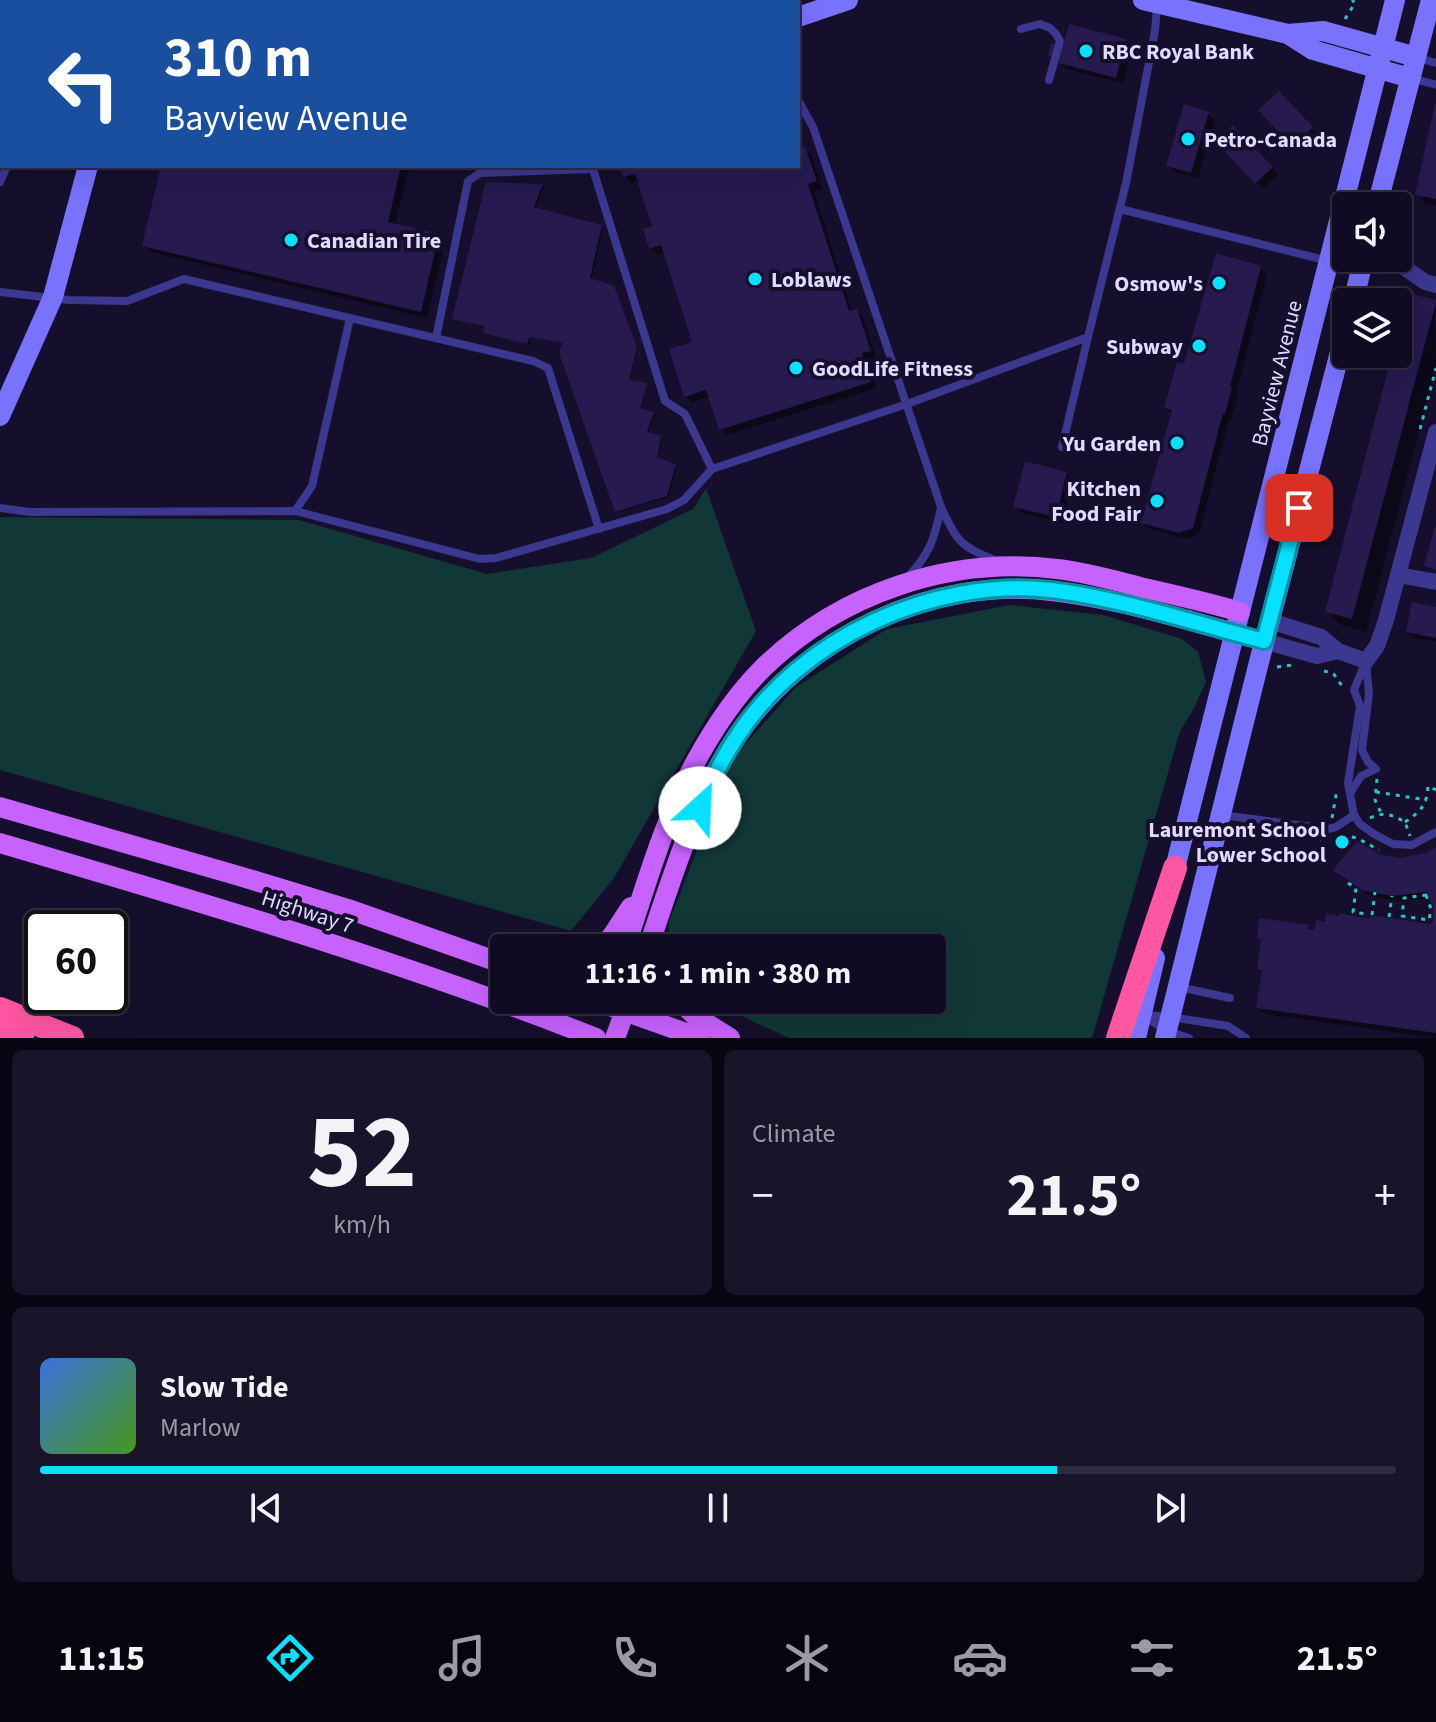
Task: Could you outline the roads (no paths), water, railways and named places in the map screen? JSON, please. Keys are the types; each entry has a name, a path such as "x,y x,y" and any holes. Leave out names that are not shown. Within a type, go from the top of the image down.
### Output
{"highway":[{"path":"1118,1038 1175,868"},
{"path":"0,1009 72,1038"},
{"path":"0,1029 22,1038"}],"main road":[{"path":"800,16 848,0"},
{"name":"Bayview Avenue","path":"1136,1038 1175,868 1395,0"},
{"path":"1381,192 1410,78 1426,60 1431,0"},
{"path":"1153,1 1288,34 1323,31 1426,60"},
{"path":"1288,34 1313,50 1410,78"},
{"path":"0,416 53,297 87,168"},
{"path":"1168,1028 1336,368"},
{"path":"630,934 675,804 716,727 762,669 807,632 843,610 904,582 935,575 977,568 1057,569 1240,612 1267,631"},
{"path":"653,934 709,785 737,736 767,699 800,667 845,636 889,614 937,598 992,589 1050,590 1108,600 1235,633 1267,631"},
{"name":"Highway 7","path":"0,807 348,909 490,958"},
{"name":"Highway 7","path":"0,843 283,927 439,979 596,1038"},
{"path":"613,934 646,884"},
{"path":"661,934 667,893"},
{"path":"596,1038 607,1014"},
{"path":"613,1014 615,1038"},
{"path":"640,1014 700,1038"},
{"path":"693,1014 730,1038"}],"street":[{"path":"1411,272 1436,285"},
{"path":"1267,631 1317,656 1338,651 1366,661 1384,629 1436,432"},
{"path":"1398,575 1436,582"}],"lane":[{"path":"1062,447 1120,209 1155,31 1153,1"},
{"path":"1021,29 1040,24 1050,28 1060,41 1049,80"},
{"path":"1410,78 1436,85"},
{"path":"800,104 813,127 941,507 955,537 971,550 1013,567"},
{"path":"436,338 468,181 480,173 592,168 665,401 685,414 712,469"},
{"path":"1120,209 1329,261"},
{"path":"0,292 69,300 127,301 184,279 533,361 548,368 599,529"},
{"path":"295,511 312,486 350,318"},
{"path":"0,508 30,512 295,511 480,559 496,558 667,509 684,500 712,469 907,404 1088,337"},
{"path":"904,582 929,550 941,507"},
{"path":"1351,792 1361,776 1376,774 1362,750 1369,694 1366,661"},
{"path":"1366,661 1354,690 1360,706 1348,783 1354,815 1360,824 1393,844 1412,845 1436,832"},
{"path":"1221,815 1328,829 1354,815"},
{"path":"1178,986 1230,998"},
{"path":"1142,1015 1189,1038"},
{"path":"1142,1015 1168,1028 1228,1026 1246,1038"}],"place":[{"name":"RBC Royal Bank","path":"1086,51"},
{"name":"Petro-Canada","path":"1188,139"},
{"name":"Canadian Tire","path":"291,240"},
{"name":"Loblaws","path":"755,279"},
{"name":"Osmow's","path":"1219,283"},
{"name":"Subway","path":"1199,346"},
{"name":"GoodLife Fitness","path":"796,368"},
{"name":"Yu Garden","path":"1177,443"},
{"name":"Kitchen Food Fair","path":"1157,501"},
{"name":"Lauremont School Lower School","path":"1342,842"}]}
